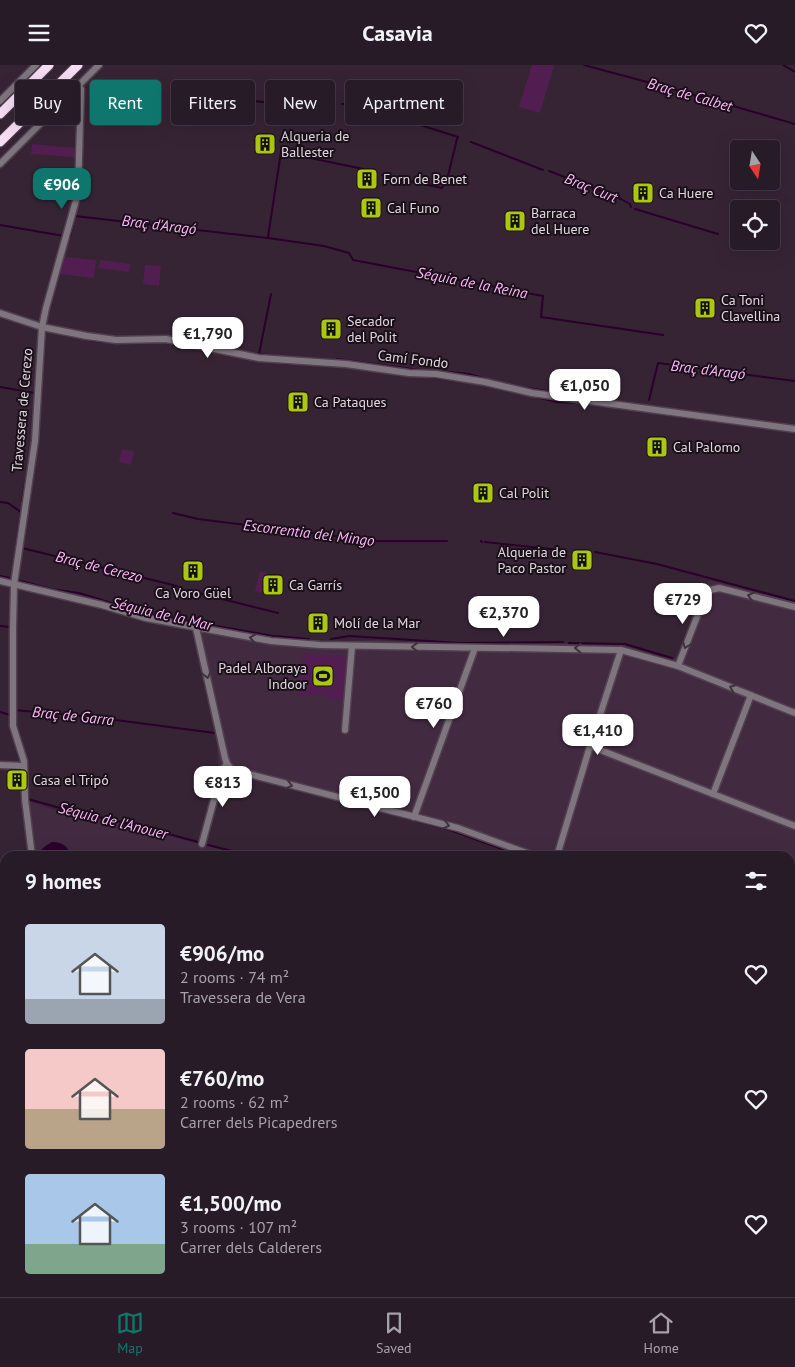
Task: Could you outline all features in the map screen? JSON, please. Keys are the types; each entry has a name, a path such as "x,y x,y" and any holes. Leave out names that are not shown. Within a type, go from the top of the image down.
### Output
{"highway":[{"path":"0,114 48,65"},
{"path":"0,142 78,65"}],"street":[{"path":"0,101 36,65"},
{"path":"80,84 99,65"},
{"name":"Travessera de Cerezo","path":"80,88 80,124"},
{"path":"0,164 39,125"},
{"name":"Travessera de Cerezo","path":"31,851 25,799 24,761 14,733 13,720 14,584 35,441 42,327 78,193 80,125"},
{"name":"Camí Fondo","path":"0,313 42,327 86,336 116,340 166,339 259,358 346,364 409,373 436,374 485,382 532,393 795,429"},
{"path":"0,581 102,605 146,618 271,641 352,646 621,650 678,666 795,713"},
{"path":"678,666 707,591 719,588 795,607"},
{"path":"196,628 227,764 233,770 458,828 521,851"},
{"path":"346,730 352,646"},
{"path":"414,817 475,648"},
{"path":"558,851 621,650"},
{"path":"713,794 751,695"},
{"path":"590,746 795,826"},
{"path":"202,844 222,770 227,764"},
{"path":"0,765 24,766"}],"shaded area":[{"path":"532,65 554,65 540,113 519,107"},
{"path":"32,144 76,148 76,157 31,154"},
{"path":"65,257 96,260 94,278 60,274"},
{"path":"100,260 130,264 129,272 99,268"},
{"path":"145,265 161,266 159,286 143,284"},
{"path":"122,449 134,451 131,465 119,462"},
{"path":"260,571 267,573 262,593 255,591"},
{"path":"709,580 795,602 795,851 511,851 449,829 229,774 218,769 217,731 202,661 200,661 190,623 273,638 315,642 374,640 456,644 569,643 625,645 672,661 680,653"},
{"name":"Padel Alboraya Indoor","path":"303,653 347,657 343,700 314,695 299,696"},
{"path":"28,801 58,811 104,819 227,851 34,851"},
{"path":"52,842 59,843 64,845 68,851 41,851"}],"waterway":[{"name":"Braç de Calbet","path":"584,65 795,124"},
{"path":"783,65 795,72"},
{"path":"255,101 265,102"},
{"path":"382,175 442,188 447,180 458,137 420,125"},
{"name":"Braç Curt","path":"471,142 543,170"},
{"path":"268,237 281,152 373,171"},
{"name":"Braç Curt","path":"549,171 621,199 630,204 631,207"},
{"name":"Braç Curt","path":"635,209 718,234"},
{"name":"Séquia de la Reina","path":"68,237 70,237 75,216 324,246 349,253 353,260 543,296 541,317 663,335"},
{"name":"Braç d'Aragó","path":"0,225 64,236"},
{"name":"Braç d'Aragó","path":"271,294 259,354 274,356"},
{"path":"55,333 106,342"},
{"path":"126,343 161,342 203,350"},
{"name":"Braç d'Aragó","path":"299,358 326,359"},
{"name":"Braç d'Aragó","path":"337,359 420,370"},
{"path":"272,362 292,364"},
{"name":"Braç d'Aragó","path":"649,400 658,363 795,381"},
{"path":"308,365 316,365"},
{"path":"335,366 356,368"},
{"name":"Braç d'Aragó","path":"441,371 469,374 497,382"},
{"path":"428,377 458,381"},
{"path":"487,386 557,402 585,403"},
{"name":"Braç d'Aragó","path":"514,386 643,405"},
{"name":"Escorrentia del Mingo","path":"0,387 35,393 33,423"},
{"path":"662,414 674,416"},
{"path":"680,417 773,429"},
{"path":"22,501 30,455"},
{"name":"Braç de Cerezo","path":"0,502 8,503 21,512 16,546"},
{"name":"Escorrentia del Mingo","path":"173,513 198,519 376,541 447,541"},
{"name":"Escorrentia del Mingo","path":"485,542 560,550"},
{"name":"Braç de Cerezo","path":"22,548 177,586"},
{"name":"Escorrentia del Mingo","path":"595,552 657,564 795,601"},
{"name":"Séquia de la Mar","path":"0,576 10,578"},
{"name":"Séquia de la Mar","path":"17,580 51,589 79,593 144,613 273,636 309,639"},
{"name":"Braç de Cerezo","path":"194,592 278,613"},
{"name":"Braç de Garra","path":"0,626 10,627"},
{"name":"Séquia de la Mar","path":"331,639 349,636 460,643 563,642"},
{"name":"Séquia de la Mar","path":"569,643 625,644 672,658"},
{"name":"Braç de Garra","path":"16,663 16,675"},
{"name":"Braç de Garra","path":"14,710 93,717 215,733"},
{"path":"0,712 10,715"},
{"name":"Braç de Garra","path":"226,772 259,780"},
{"name":"Séquia de l'Anouer","path":"28,799 198,842"},
{"name":"Braç de Garra","path":"381,811 450,830 507,851"},
{"name":"Séquia de l'Anouer","path":"208,845 232,851"}],"place":[{"name":"Alqueria de Ballester","path":"265,144"},
{"name":"Forn de Benet","path":"367,179"},
{"name":"Ca Huere","path":"643,193"},
{"name":"Cal Funo","path":"371,208"},
{"name":"Barraca del Huere","path":"515,221"},
{"name":"Ca Toni Clavellina","path":"705,308"},
{"name":"Secador del Polit","path":"331,329"},
{"name":"Ca Pataques","path":"298,402"},
{"name":"Cal Palomo","path":"657,447"},
{"name":"Cal Polit","path":"483,493"},
{"name":"Alqueria de Paco Pastor","path":"582,560"},
{"name":"Ca Voro Güel","path":"193,571"},
{"name":"Ca Garrís","path":"273,585"},
{"name":"Molí de la Mar","path":"318,623"},
{"name":"Padel Alboraya Indoor","path":"323,676"},
{"name":"Casa el Tripó","path":"17,780"}]}
